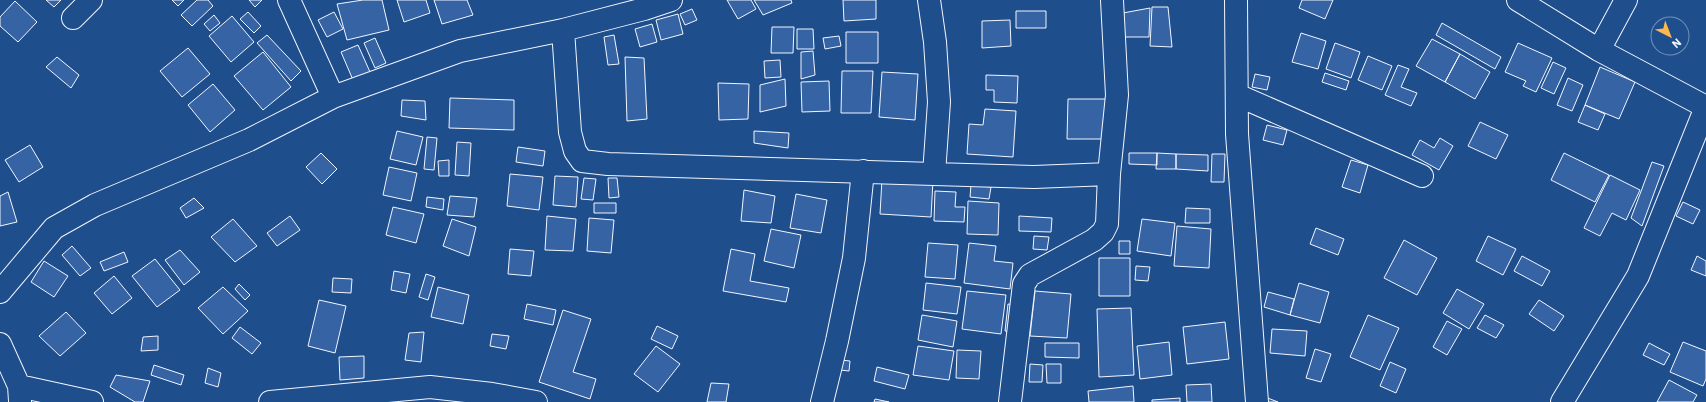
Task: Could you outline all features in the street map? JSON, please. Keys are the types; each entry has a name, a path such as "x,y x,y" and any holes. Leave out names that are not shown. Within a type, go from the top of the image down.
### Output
{"street":[{"path":"74,18 91,0"},
{"path":"289,0 333,97"},
{"path":"0,292 54,228 95,205 249,140 333,97 460,51 563,30 644,9 671,0"},
{"path":"929,0 935,42 939,102 934,174"},
{"path":"1010,402 1024,284 1030,275 1094,240 1107,224 1117,95 1112,0"},
{"path":"1236,0 1237,134 1257,402"},
{"path":"1518,0 1599,50 1706,107 1638,276 1562,402"},
{"path":"1599,50 1626,0"},
{"path":"563,30 570,132 575,151 582,160 608,164 1034,177 1110,174"},
{"path":"1237,95 1422,176"},
{"path":"822,402 837,341 854,258 863,172"},
{"path":"0,345 19,394 92,402"},
{"path":"270,402 373,397 430,387 492,394 536,402"}],"building":[{"path":"46,0 61,0 54,7"},
{"path":"172,0 184,0 178,6"},
{"path":"197,0 208,0 213,6 192,26 181,15"},
{"path":"249,0 262,0 255,7"},
{"path":"363,0 382,0 389,30 347,40 337,4"},
{"path":"397,0 426,0 430,13 404,22"},
{"path":"434,0 467,0 473,15 442,24"},
{"path":"727,0 751,0 756,9 738,19"},
{"path":"754,0 791,0 792,3 763,15"},
{"path":"843,0 876,0 876,19 844,21"},
{"path":"1302,0 1333,0 1325,19 1299,8"},
{"path":"15,1 37,22 18,42 0,26 0,17"},
{"path":"1152,7 1168,7 1172,47 1150,46"},
{"path":"1150,8 1149,37 1124,37 1123,13"},
{"path":"692,9 697,20 685,25 680,14"},
{"path":"1016,11 1046,11 1046,28 1016,28"},
{"path":"248,12 261,26 254,33 240,19"},
{"path":"334,12 343,29 327,37 318,20"},
{"path":"678,14 683,34 661,40 656,20"},
{"path":"214,15 220,23 210,31 204,24"},
{"path":"232,16 254,42 231,62 209,36"},
{"path":"1010,20 1011,46 982,48 982,21"},
{"path":"1442,23 1501,57 1495,69 1436,35"},
{"path":"652,24 657,42 640,47 635,29"},
{"path":"772,27 794,27 793,53 771,53"},
{"path":"797,29 813,29 814,49 797,49"},
{"path":"846,32 878,32 878,63 846,63"},
{"path":"1301,33 1326,41 1318,69 1292,62"},
{"path":"267,35 301,71 291,81 257,43"},
{"path":"614,35 619,64 608,65 604,37"},
{"path":"839,36 841,46 825,49 823,38"},
{"path":"375,38 386,63 375,68 364,43"},
{"path":"1432,39 1460,54 1445,82 1416,66"},
{"path":"1335,43 1360,52 1351,78 1326,69"},
{"path":"1518,43 1552,58 1536,92 1523,86 1526,81 1505,72"},
{"path":"358,45 370,72 353,80 341,52"},
{"path":"188,48 210,74 182,97 160,71"},
{"path":"813,51 815,75 801,79 801,52"},
{"path":"263,52 291,87 263,110 234,76"},
{"path":"1460,54 1490,72 1475,99 1445,82"},
{"path":"1368,56 1392,66 1382,90 1358,80"},
{"path":"57,57 79,75 71,88 46,67"},
{"path":"625,57 644,58 647,119 627,121"},
{"path":"780,60 781,77 765,78 764,61"},
{"path":"1553,62 1566,68 1554,94 1541,88"},
{"path":"1398,65 1409,69 1401,87 1417,93 1411,106 1385,95"},
{"path":"1600,67 1635,82 1619,119 1585,105"},
{"path":"842,71 873,71 871,113 841,113"},
{"path":"882,72 918,74 915,120 879,117"},
{"path":"1325,73 1349,81 1346,90 1322,82"},
{"path":"1255,74 1270,77 1267,90 1252,87"},
{"path":"986,75 1018,76 1017,103 994,102 994,90 986,90"},
{"path":"1568,78 1583,85 1572,111 1557,105"},
{"path":"785,79 786,106 760,112 760,85"},
{"path":"829,81 830,111 802,112 801,82"},
{"path":"718,83 749,84 748,119 719,120"},
{"path":"213,84 235,110 210,132 188,105"},
{"path":"450,98 514,100 514,130 449,128"},
{"path":"1068,99 1107,99 1107,139 1067,139"},
{"path":"402,100 425,101 426,120 401,116"},
{"path":"1585,105 1605,114 1598,130 1578,122"},
{"path":"985,109 1016,111 1013,157 967,154 969,124 983,125"},
{"path":"1480,122 1508,135 1496,159 1468,146"},
{"path":"1267,125 1287,130 1283,145 1263,140"},
{"path":"397,131 423,137 416,165 390,159"},
{"path":"754,131 789,133 788,148 754,143"},
{"path":"427,137 437,138 434,170 424,169"},
{"path":"1440,138 1453,146 1439,170 1412,155 1420,140 1434,148"},
{"path":"457,142 471,143 469,176 455,175"},
{"path":"30,145 43,167 19,182 5,160"},
{"path":"518,147 545,151 543,166 516,162"},
{"path":"321,153 337,169 322,184 306,167"},
{"path":"1129,153 1157,153 1157,165 1129,164"},
{"path":"1157,153 1176,154 1176,169 1156,169"},
{"path":"1564,153 1609,175 1595,202 1551,180"},
{"path":"1176,154 1208,155 1208,171 1176,169"},
{"path":"1212,154 1225,154 1224,182 1211,182"},
{"path":"449,160 449,176 439,176 438,161"},
{"path":"1351,160 1368,165 1360,193 1342,187"},
{"path":"1652,162 1664,166 1642,226 1631,218"},
{"path":"389,167 417,173 411,201 383,195"},
{"path":"510,174 543,177 539,210 507,206"},
{"path":"1610,175 1640,190 1626,220 1612,213 1600,236 1584,228"},
{"path":"555,176 578,177 576,207 553,205"},
{"path":"584,178 596,179 593,200 581,199"},
{"path":"608,178 617,178 619,197 609,198"},
{"path":"882,179 933,181 931,217 880,214"},
{"path":"971,185 991,187 989,199 970,197"},
{"path":"744,190 775,196 771,223 741,221"},
{"path":"935,191 956,192 955,207 965,207 964,222 934,221"},
{"path":"8,192 17,222 0,226 0,196"},
{"path":"796,194 827,200 821,233 790,228"},
{"path":"450,196 477,198 474,217 447,215"},
{"path":"427,197 444,199 443,210 426,207"},
{"path":"194,198 204,208 186,218 180,208"},
{"path":"968,201 999,203 998,235 967,234"},
{"path":"1683,202 1700,210 1693,224 1676,216"},
{"path":"594,203 616,203 616,213 594,213"},
{"path":"393,207 424,214 416,243 386,235"},
{"path":"1186,208 1210,209 1210,223 1185,223"},
{"path":"290,216 300,230 277,246 267,233"},
{"path":"547,216 576,219 573,251 545,250"},
{"path":"1019,216 1052,218 1051,232 1019,231"},
{"path":"589,218 614,220 611,253 587,251"},
{"path":"233,219 257,246 235,262 211,237"},
{"path":"452,219 476,227 469,256 443,246"},
{"path":"1142,219 1175,223 1171,256 1137,251"},
{"path":"1177,226 1211,229 1209,268 1174,266"},
{"path":"1316,228 1344,239 1338,255 1310,244"},
{"path":"771,229 801,235 794,268 764,261"},
{"path":"1034,236 1049,237 1047,250 1033,249"},
{"path":"1488,236 1516,249 1503,275 1476,261"},
{"path":"1404,240 1437,258 1417,295 1384,278"},
{"path":"1119,241 1130,241 1130,254 1119,254"},
{"path":"928,243 958,245 955,279 925,277"},
{"path":"969,243 996,246 994,261 1013,263 1010,289 964,283"},
{"path":"72,246 91,268 80,276 62,255"},
{"path":"510,249 534,251 531,276 508,274"},
{"path":"731,249 755,254 750,281 789,288 786,302 723,291"},
{"path":"180,250 200,272 184,285 165,260"},
{"path":"124,252 128,262 104,271 100,262"},
{"path":"1522,256 1550,271 1542,286 1514,271"},
{"path":"1697,256 1706,261 1706,276 1691,270"},
{"path":"1099,258 1130,258 1130,296 1099,296"},
{"path":"155,259 180,290 157,307 132,276"},
{"path":"44,261 68,276 54,297 31,282"},
{"path":"1136,266 1150,267 1148,281 1135,280"},
{"path":"394,271 410,274 406,293 391,290"},
{"path":"426,274 435,277 428,300 419,297"},
{"path":"114,276 132,298 112,314 94,293"},
{"path":"333,278 352,279 351,293 332,292"},
{"path":"926,283 961,287 957,314 923,310"},
{"path":"1299,283 1329,292 1320,323 1290,315"},
{"path":"239,284 250,295 245,300 235,289"},
{"path":"223,287 248,311 223,334 198,308"},
{"path":"438,287 469,295 463,324 431,317"},
{"path":"1457,289 1484,304 1469,329 1443,313"},
{"path":"967,291 1006,295 1001,334 962,329"},
{"path":"1035,291 1071,294 1067,338 1030,336"},
{"path":"1268,292 1294,299 1290,315 1264,307"},
{"path":"319,300 346,306 335,353 308,346"},
{"path":"1539,300 1564,316 1554,331 1529,314"},
{"path":"527,304 556,310 553,325 524,319"},
{"path":"1008,304 1023,306 1019,333 1005,331"},
{"path":"1131,308 1134,375 1099,377 1097,309"},
{"path":"563,310 591,319 573,372 596,379 590,399 539,382"},
{"path":"66,312 86,333 60,356 39,336"},
{"path":"922,315 957,321 953,347 918,340"},
{"path":"1368,315 1399,328 1380,370 1350,357"},
{"path":"1485,315 1504,325 1496,338 1477,328"},
{"path":"1447,321 1462,329 1447,355 1433,347"},
{"path":"1225,322 1229,359 1187,364 1183,327"},
{"path":"657,326 678,336 672,349 651,339"},
{"path":"240,327 261,343 252,354 232,338"},
{"path":"1272,329 1307,331 1305,356 1270,353"},
{"path":"424,332 421,362 405,360 409,333"},
{"path":"492,334 509,336 506,349 490,346"},
{"path":"158,336 158,350 141,351 143,337"},
{"path":"1169,342 1172,375 1140,379 1137,346"},
{"path":"1683,342 1706,351 1706,379 1703,386 1670,372"},
{"path":"1045,343 1079,343 1079,358 1045,357"},
{"path":"1649,343 1670,354 1664,365 1643,355"},
{"path":"656,346 680,364 658,392 634,374"},
{"path":"918,346 954,351 949,380 913,375"},
{"path":"1315,349 1331,354 1321,382 1306,378"},
{"path":"957,350 981,351 979,379 956,378"},
{"path":"364,356 364,378 340,380 339,357"},
{"path":"841,360 850,361 849,371 840,370"},
{"path":"1390,362 1406,369 1396,393 1380,386"},
{"path":"1030,364 1043,365 1042,382 1029,382"},
{"path":"1046,364 1061,364 1061,383 1047,383"},
{"path":"154,365 184,375 181,385 151,375"},
{"path":"877,367 909,375 905,389 874,381"},
{"path":"208,368 221,373 218,387 205,383"},
{"path":"116,375 150,381 143,402 135,402 110,387"},
{"path":"1669,380 1697,395 1693,402 1657,402"},
{"path":"711,383 729,384 726,402 707,402"},
{"path":"1211,384 1212,402 1187,402 1186,385"},
{"path":"1133,386 1134,402 1089,402 1088,391"},
{"path":"1265,397 1278,402 1264,402"},
{"path":"1180,398 1180,402 1152,402 1152,400"},
{"path":"875,399 889,402 874,402"}]}
